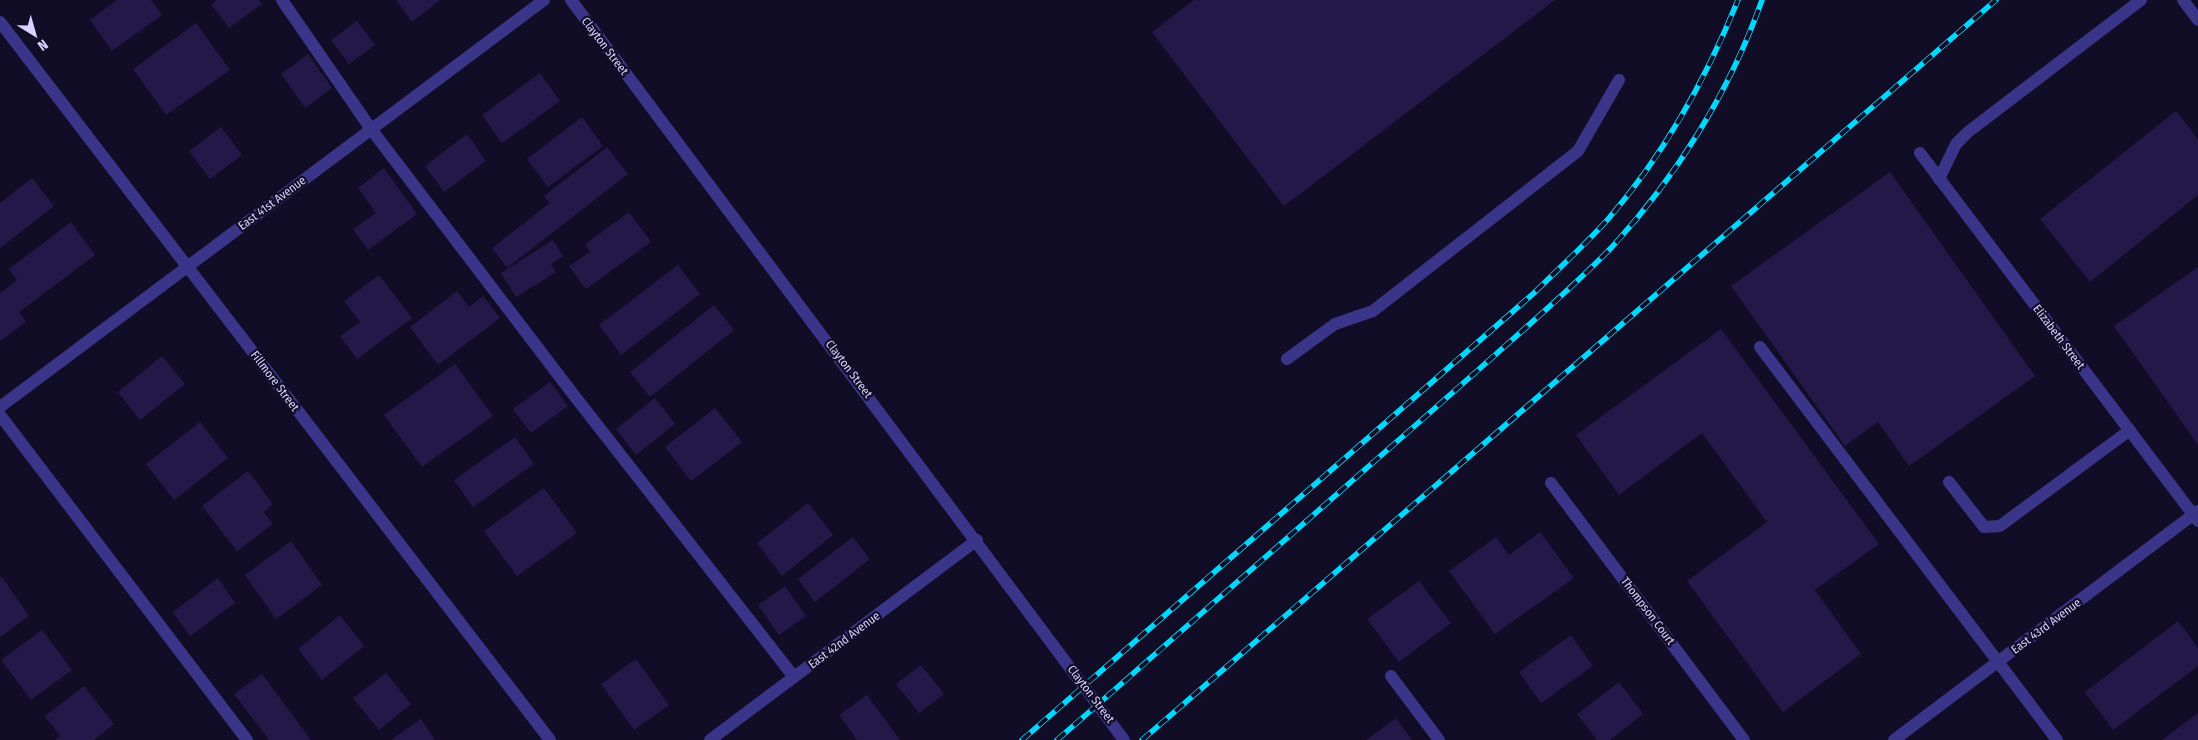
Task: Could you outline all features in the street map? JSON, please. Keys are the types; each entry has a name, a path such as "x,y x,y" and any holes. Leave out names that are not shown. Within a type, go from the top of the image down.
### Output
{"street":[{"path":"282,0 371,129 585,410 794,677"},
{"name":"East 41st Avenue","path":"0,407 544,0"},
{"name":"Clayton Street","path":"571,0 977,540 1124,740"},
{"path":"1939,179 1956,144 1968,132 2142,0"},
{"path":"2183,0 2198,20"},
{"name":"Fillmore Street","path":"0,22 550,740"},
{"path":"1287,359 1335,324 1373,311 1578,151 1620,80"},
{"name":"Elizabeth Street","path":"1920,153 2196,516"},
{"path":"1760,347 2057,740"},
{"path":"0,415 247,740"},
{"path":"1949,482 1984,527 2000,526 2130,430"},
{"name":"Thompson Court","path":"1551,483 1744,740"},
{"name":"East 43rd Avenue","path":"1894,740 2196,516"},
{"name":"East 42nd Avenue","path":"710,740 977,540"},
{"path":"1391,676 1439,740"}],"building":[{"path":"117,0 151,0 162,15 112,51 90,20"},
{"path":"217,0 259,0 262,4 229,28 211,4"},
{"path":"396,0 440,0 412,22"},
{"path":"1194,0 1555,0 1284,206 1152,32"},
{"path":"357,21 375,45 349,64 331,40"},
{"path":"196,23 230,70 166,115 133,69"},
{"path":"308,54 332,88 305,108 281,74"},
{"path":"540,73 560,101 502,143 482,115"},
{"path":"2176,111 2198,139 2198,195 2090,282 2040,219"},
{"path":"582,117 603,146 548,187 527,159"},
{"path":"221,127 242,155 210,179 189,151"},
{"path":"467,134 486,161 444,192 425,166"},
{"path":"607,147 628,174 507,268 492,248 550,203 544,196"},
{"path":"384,168 417,214 368,250 353,229 376,213 358,188"},
{"path":"1890,172 2035,376 1909,466 1878,422 1845,446 1731,286"},
{"path":"32,178 54,206 0,248 0,203"},
{"path":"629,212 651,242 586,289 569,266 590,252 585,244"},
{"path":"71,222 95,255 19,312 26,322 0,341 0,293 17,280 9,269"},
{"path":"553,240 563,256 551,264 556,272 516,297 501,273"},
{"path":"678,265 700,294 621,355 599,325"},
{"path":"2198,267 2198,445 2114,326"},
{"path":"379,275 412,318 357,359 340,336 360,322 344,301"},
{"path":"457,291 469,307 483,296 500,318 438,365 410,327"},
{"path":"714,305 734,330 650,397 630,372"},
{"path":"1721,329 1879,544 1815,590 1861,654 1783,712 1687,581 1767,522 1702,433 1619,495 1576,435"},
{"path":"162,356 185,384 140,420 118,392"},
{"path":"455,364 493,416 422,467 384,415"},
{"path":"550,382 568,406 531,433 513,409"},
{"path":"655,398 675,424 636,455 616,429"},
{"path":"715,408 742,442 691,481 665,447"},
{"path":"200,422 228,458 174,500 146,464"},
{"path":"515,437 534,464 473,507 454,480"},
{"path":"248,471 273,504 264,512 273,524 237,551 202,506"},
{"path":"544,488 577,533 517,576 484,531"},
{"path":"808,503 833,535 782,576 757,543"},
{"path":"1540,532 1574,578 1495,634 1449,571 1496,537 1509,555"},
{"path":"853,537 870,559 815,602 798,579"},
{"path":"291,541 322,585 276,619 245,575"},
{"path":"2,577 29,616 0,637 0,578"},
{"path":"218,578 235,603 190,636 173,612"},
{"path":"1419,581 1451,623 1399,662 1367,619"},
{"path":"785,586 806,616 779,635 758,605"},
{"path":"340,615 364,646 322,680 298,649"},
{"path":"2178,621 2198,648 2198,666 2113,730 2085,692"},
{"path":"42,630 72,670 31,700 1,660"},
{"path":"1571,635 1593,666 1541,703 1519,672"},
{"path":"636,659 669,705 634,730 601,684"},
{"path":"921,665 944,694 919,713 896,684"},
{"path":"386,673 411,704 379,730 353,698"},
{"path":"262,674 311,740 269,740 234,694"},
{"path":"1619,682 1643,714 1610,740 1597,740 1577,714"},
{"path":"84,686 114,724 94,740 55,740 60,736 45,716"},
{"path":"867,695 900,740 857,740 839,715"},
{"path":"2198,713 2198,740 2162,740"},
{"path":"1396,718 1412,740 1366,740"},
{"path":"421,719 435,740 391,740"}],"railway":[{"path":"1022,740 1534,293 1591,237 1629,193 1666,141 1698,87 1738,0"},
{"path":"1057,740 1428,414 1576,282 1612,247 1636,220 1680,162 1699,131 1734,67 1762,0"},
{"path":"1142,740 1996,0"}]}
